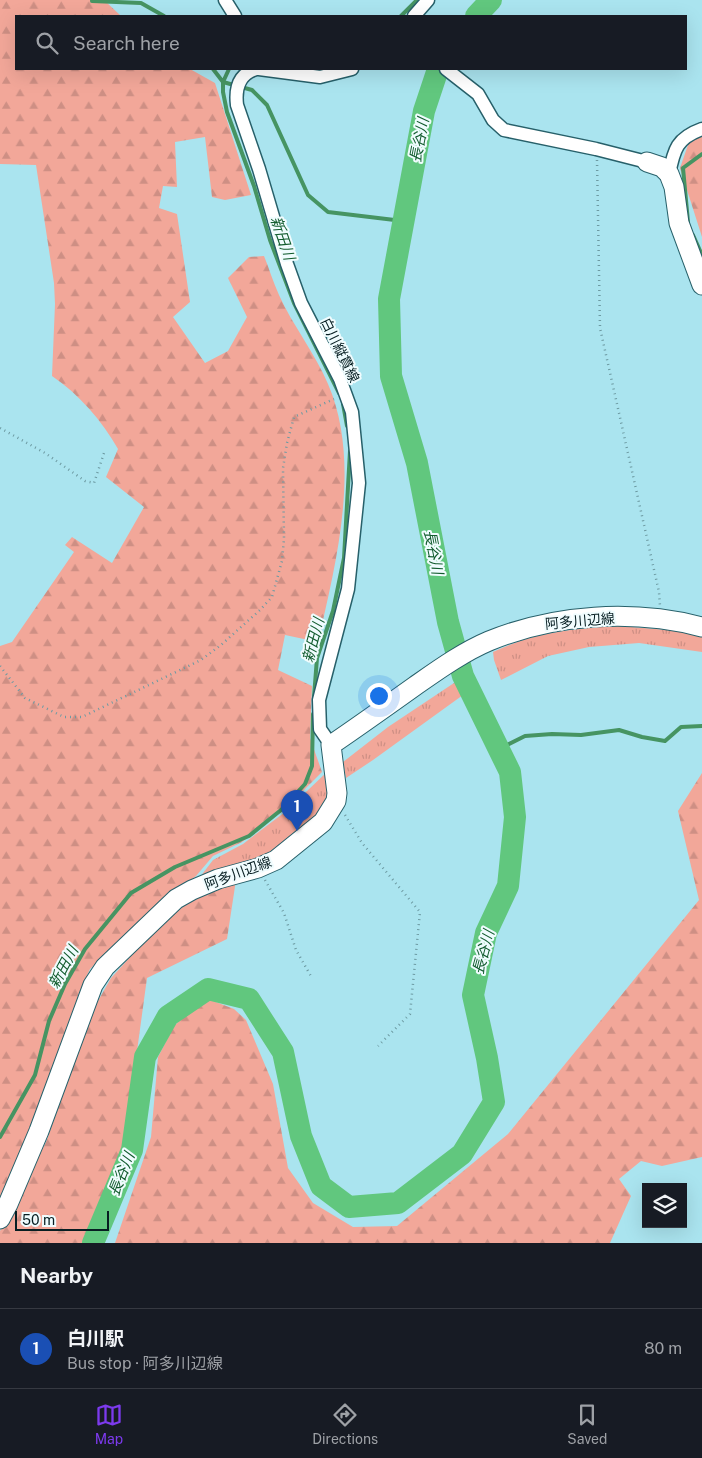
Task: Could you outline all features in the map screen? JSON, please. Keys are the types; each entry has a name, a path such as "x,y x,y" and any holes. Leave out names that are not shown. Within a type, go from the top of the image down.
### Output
{"main road":[{"path":"647,162 662,167 669,174 674,187 679,223 702,285"},
{"name":"阿多川辺線","path":"331,745 447,664 488,641 528,627 558,621 610,617 661,619 702,627"},
{"path":"331,745 336,776 336,802"},
{"name":"阿多川辺線","path":"0,1218 8,1204 39,1131 93,985 105,967 176,900 192,890 218,879 258,868 276,860 323,822 336,802"}],"street":[{"path":"225,0 235,15"},
{"path":"415,15 428,0"},
{"name":"白川縦貫線","path":"255,70 244,74 238,86 237,105 241,121 259,169 287,264 301,303 340,378 352,412 359,483 348,588 319,700 320,729 331,745"},
{"name":"白川縦貫線","path":"265,70 320,78 348,70"},
{"path":"447,70 478,94 494,120 504,130 596,149 647,162"},
{"path":"669,174 672,156 680,143 687,135 702,129"}],"path":[{"path":"596,149 600,328 659,592 661,619"},
{"path":"0,666 25,698 64,717 82,717 200,660 221,644 272,597 282,561 284,539 283,468 294,417 338,396"},
{"path":"0,428 45,452 85,481 94,483 104,452"},
{"path":"336,802 362,843 420,912 410,1014 378,1046"},
{"path":"258,868 284,912 296,950 312,978"}],"green space":[{"path":"0,0 104,0 120,15 15,15 15,70 192,70 215,83 251,195 225,200 212,197 205,137 175,142 177,187 163,186 159,208 177,214 190,302 173,317 205,363 228,351 247,317 228,278 249,257 264,256 285,306 328,384 338,415 343,447 345,480 338,546 318,642 285,635 278,670 312,686 310,738 322,772 285,809 242,842 213,856 196,876 146,914 90,969 79,993 39,1117 10,1182 0,1198 0,646 12,642 74,552 65,545 72,537 112,563 144,507 106,477 118,449 105,428 89,409 52,376 54,283 36,165 0,164"},
{"path":"702,132 702,237 680,168 689,142"},
{"path":"620,626 679,631 702,637 702,652 639,643 589,647 548,656 501,680 493,652 524,640 555,632"},
{"path":"457,681 463,695 346,778 343,762 388,727"},
{"path":"329,770 330,793 323,810 280,849 260,860 200,877 213,860 243,844 285,812"},
{"path":"702,773 702,1157 662,1166 641,1161 619,1179 631,1196 610,1243 115,1243 151,1137 158,1057 174,1026 192,1009 208,999 234,1009 246,1020 273,1084 288,1168 313,1203 353,1227 397,1226 508,1134 699,900 678,811"},
{"path":"236,880 227,939 147,978 125,1139 105,1195 84,1243 0,1243 0,1231 46,1142 94,1008 111,978 153,932 193,898"}],"waterway":[{"name":"新田川","path":"402,15 417,0"},
{"name":"長谷川","path":"477,15 491,0"},
{"path":"92,1 141,3 162,15"},
{"path":"214,70 223,82 252,90 267,105 308,195 328,212 403,221"},
{"name":"新田川","path":"229,70 223,82 227,112 254,186 270,240 294,303 339,393"},
{"name":"長谷川","path":"93,1243 132,1150 145,1057 168,1016 208,989 249,999 283,1052 301,1136 321,1186 349,1207 398,1203 462,1154 494,1102 487,1058 473,995 486,933 508,886 515,817 510,772 463,676 448,622 417,463 391,376 389,299 424,111 438,70"},
{"path":"688,222 683,168 702,154"},
{"path":"693,235 702,255"},
{"name":"新田川","path":"343,404 347,426"},
{"name":"新田川","path":"314,697 317,658 333,611 344,558 350,451"},
{"name":"新田川","path":"0,1137 35,1075 49,1021 65,984 85,949 131,893 175,867 249,836 281,810 305,784 312,766 313,714"},
{"path":"499,749 525,736 552,734 581,735 619,730 665,741 681,727 702,726"}],"place":[{"name":"白川駅","path":"297,831"}]}
